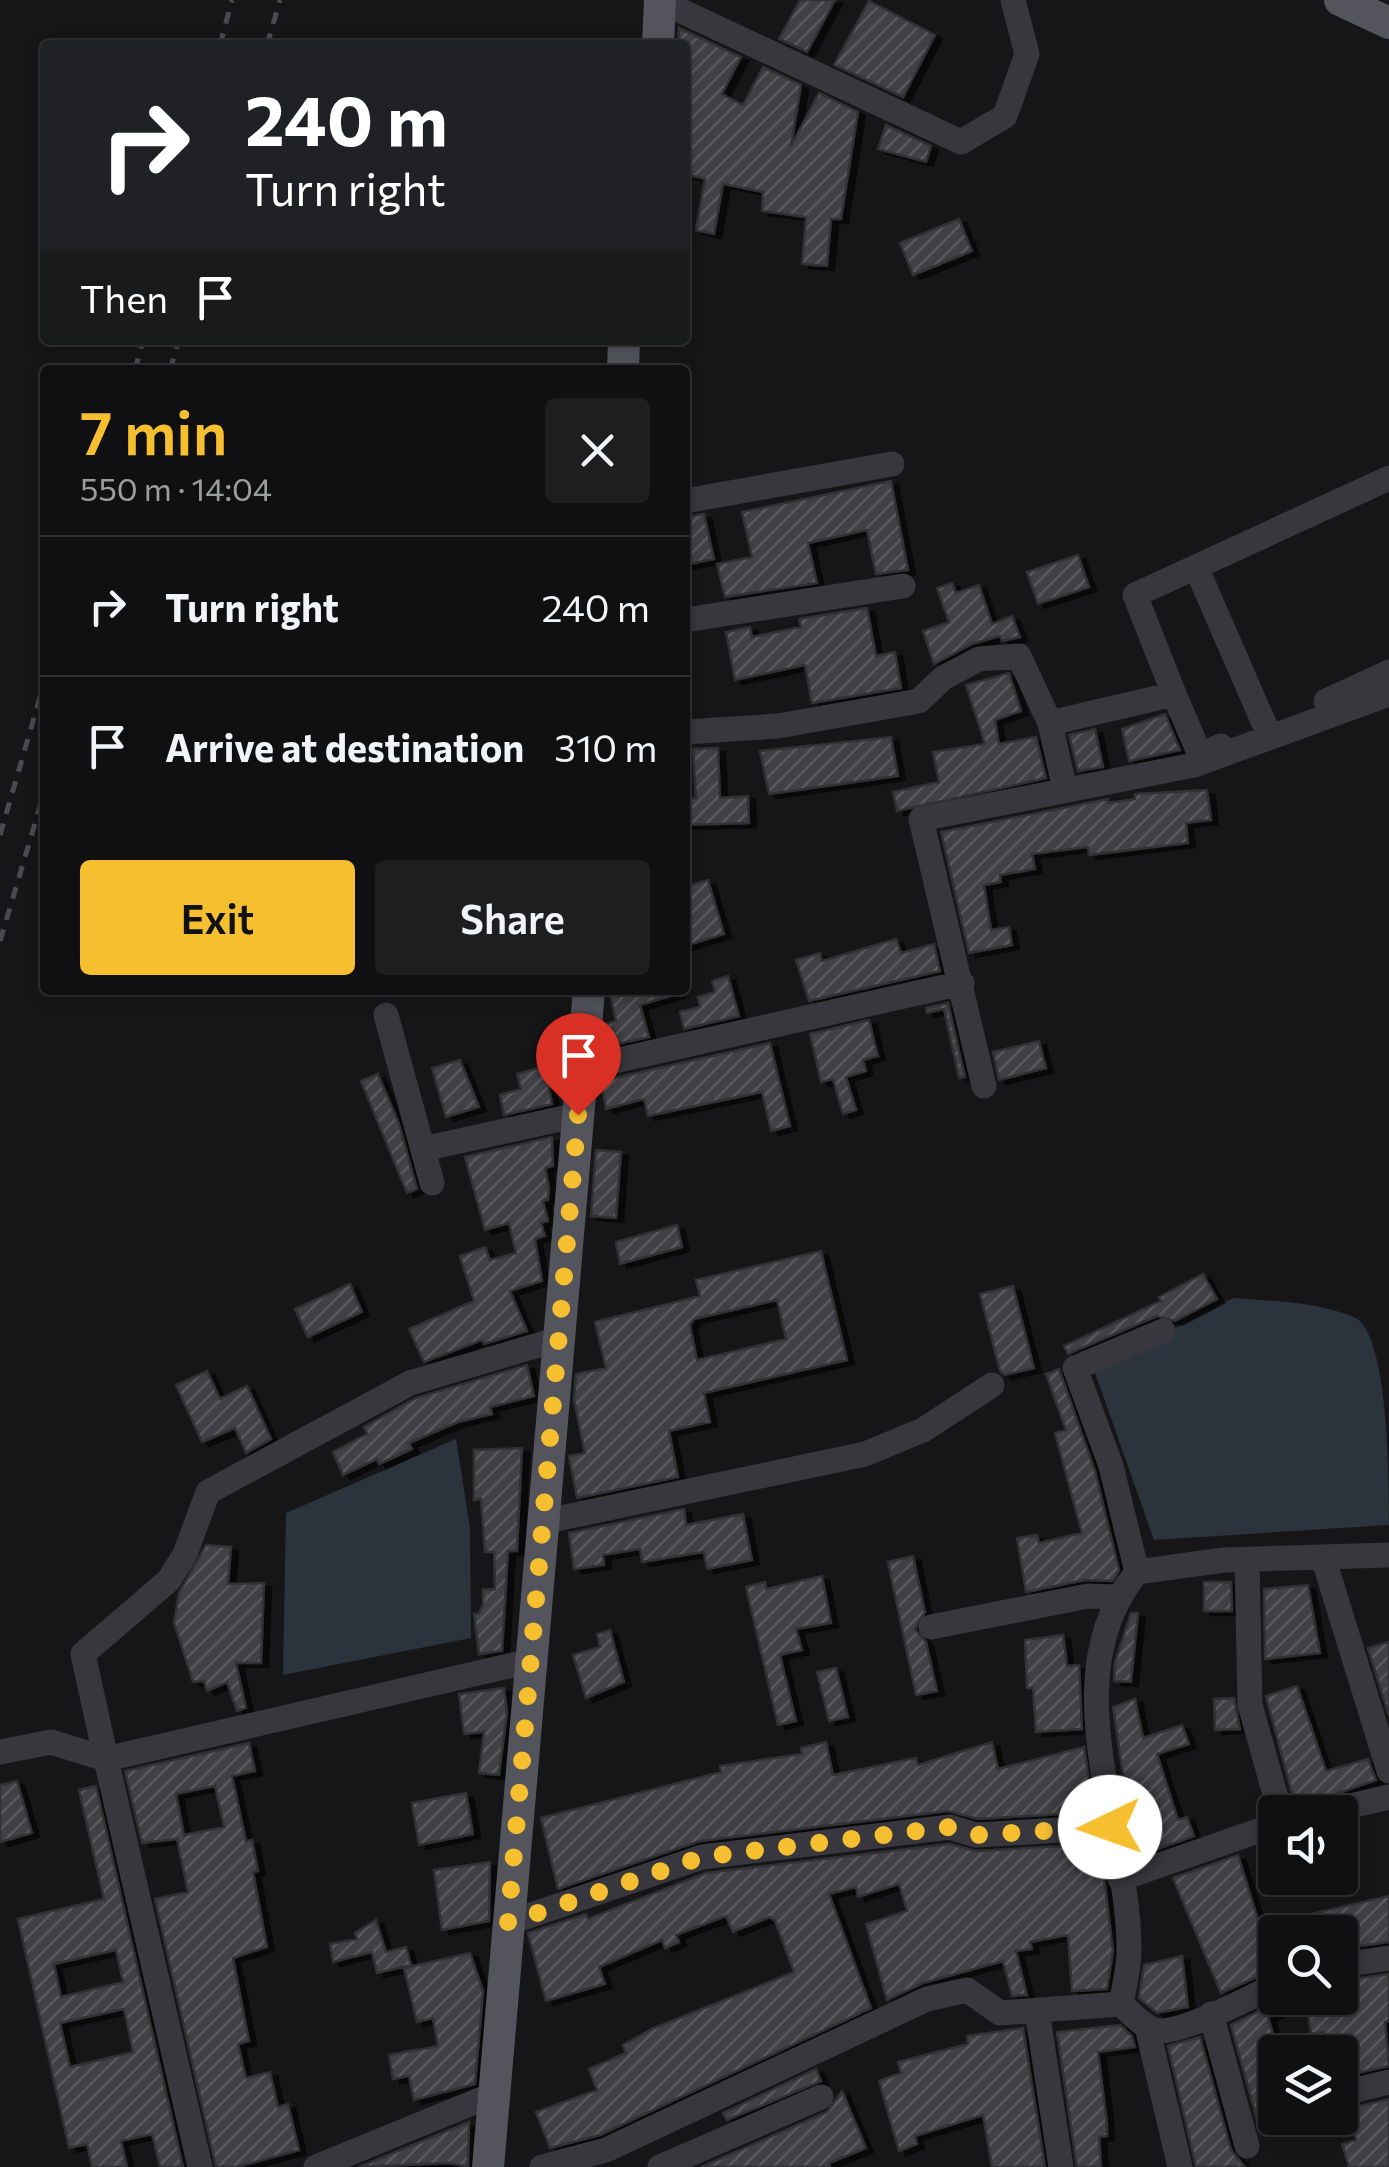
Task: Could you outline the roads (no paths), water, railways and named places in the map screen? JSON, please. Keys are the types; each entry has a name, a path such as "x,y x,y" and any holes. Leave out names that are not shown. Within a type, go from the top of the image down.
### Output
{"main road":[{"path":"1340,0 1389,23"},
{"path":"658,40 660,1"},
{"path":"488,2167 589,995"}],"street":[{"path":"660,1 961,142 1005,116 1027,54 1014,0"},
{"path":"690,500 892,464"},
{"path":"1389,478 1135,595 1200,755 1389,672"},
{"path":"1196,567 1266,728"},
{"path":"690,619 903,586"},
{"path":"690,732 778,726 919,701 944,678 979,659 1019,656 1050,722 1065,790"},
{"path":"1050,722 1174,694"},
{"path":"984,1086 921,819 1194,765 1389,694"},
{"path":"582,1068 962,983"},
{"path":"386,1015 432,1183"},
{"path":"423,1149 578,1115"},
{"path":"1137,1572 1110,1466 1075,1368 1163,1331"},
{"path":"200,2167 84,1654 169,1580 185,1554 208,1492 410,1383 558,1339"},
{"path":"542,1522 864,1454 923,1430 992,1385"},
{"path":"1121,2004 1130,1952 1097,1713 1099,1656 1116,1597 1137,1572 1247,1560 1389,1554"},
{"path":"1324,1557 1389,1772"},
{"path":"1247,1560 1250,1705 1275,1795"},
{"path":"931,1627 1088,1596 1116,1597"},
{"path":"0,1752 51,1742 106,1759 530,1662"},
{"path":"1358,1804 1389,1797"},
{"path":"508,1923 702,1857 950,1827 976,1835 1110,1827"},
{"path":"1120,1879 1258,1831"},
{"path":"1358,1962 1389,1958"},
{"path":"542,2167 609,2158 926,1999 967,1990 1000,2014 1121,2004 1148,2027 1160,2031 1212,2014 1258,1993"},
{"path":"1037,2010 1061,2167"},
{"path":"1212,2014 1247,2146"},
{"path":"1148,2027 1180,2167"},
{"path":"1358,2090 1389,2082"},
{"path":"330,2165 494,2094"},
{"path":"660,2167 822,2097"}],"railway":[{"path":"221,40 232,0"},
{"path":"268,40 280,0"},
{"path":"136,365 142,345"},
{"path":"172,365 178,345"},
{"path":"0,835 40,697"},
{"path":"0,941 40,807"}]}
